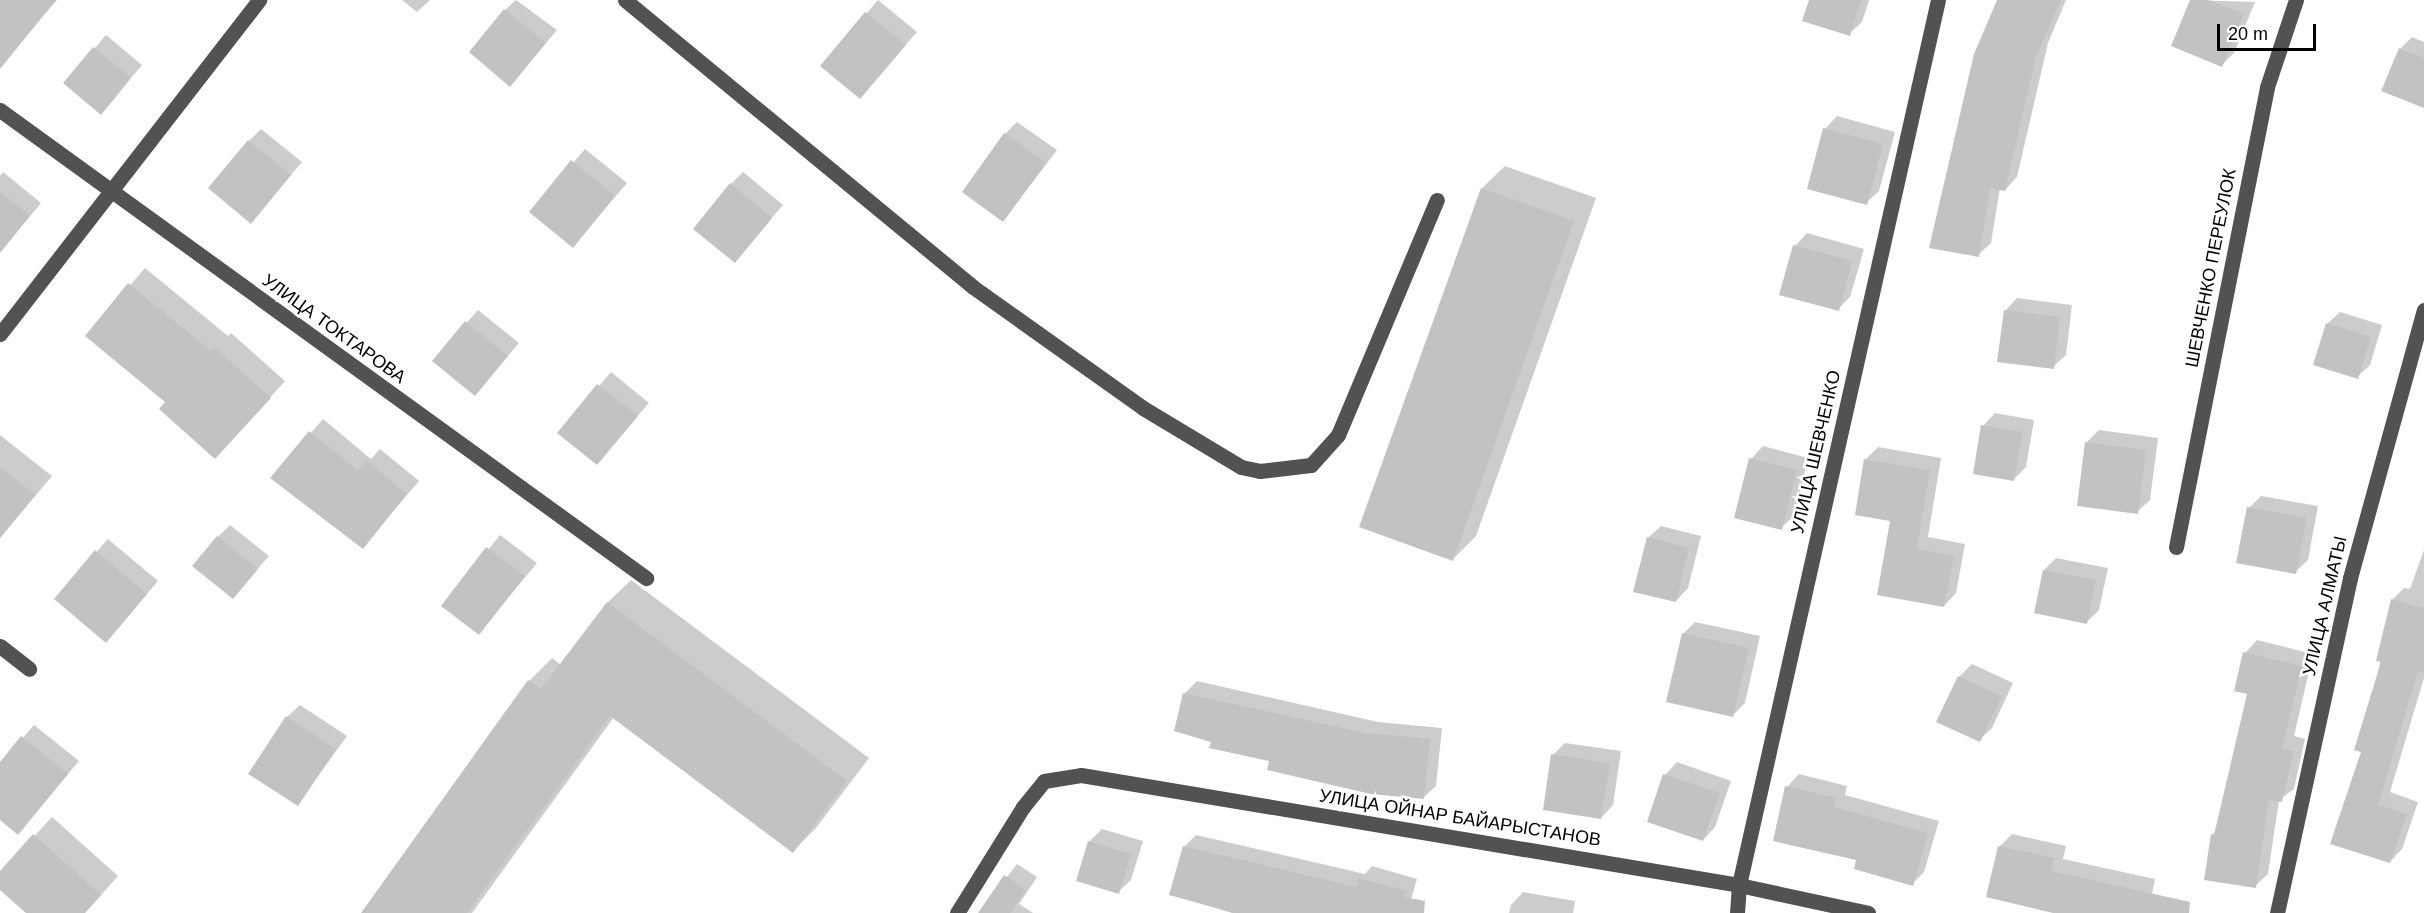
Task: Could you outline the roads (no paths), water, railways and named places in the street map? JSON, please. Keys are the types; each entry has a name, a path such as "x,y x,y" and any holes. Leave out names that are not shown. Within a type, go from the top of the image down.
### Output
{"street":[{"path":"0,334 259,0"},
{"path":"626,0 973,286 1143,408 1241,467 1260,471 1311,465 1338,435 1437,200"},
{"name":"УЛИЦА ШЕВЧЕНКО","path":"1737,913 1739,885 1938,0"},
{"name":"ШЕВЧЕНКО ПЕРЕУЛОК","path":"2176,547 2266,87 2296,0"},
{"name":"УЛИЦА ТОКТАРОВА","path":"0,110 646,578"},
{"name":"УЛИЦА АЛМАТЫ","path":"2277,913 2350,578 2424,310"},
{"path":"0,646 29,669"},
{"name":"УЛИЦА ОЙНАР БАЙАРЫСТАНОВ","path":"957,913 1023,807 1044,781 1081,775 1739,885 1868,913"}]}
